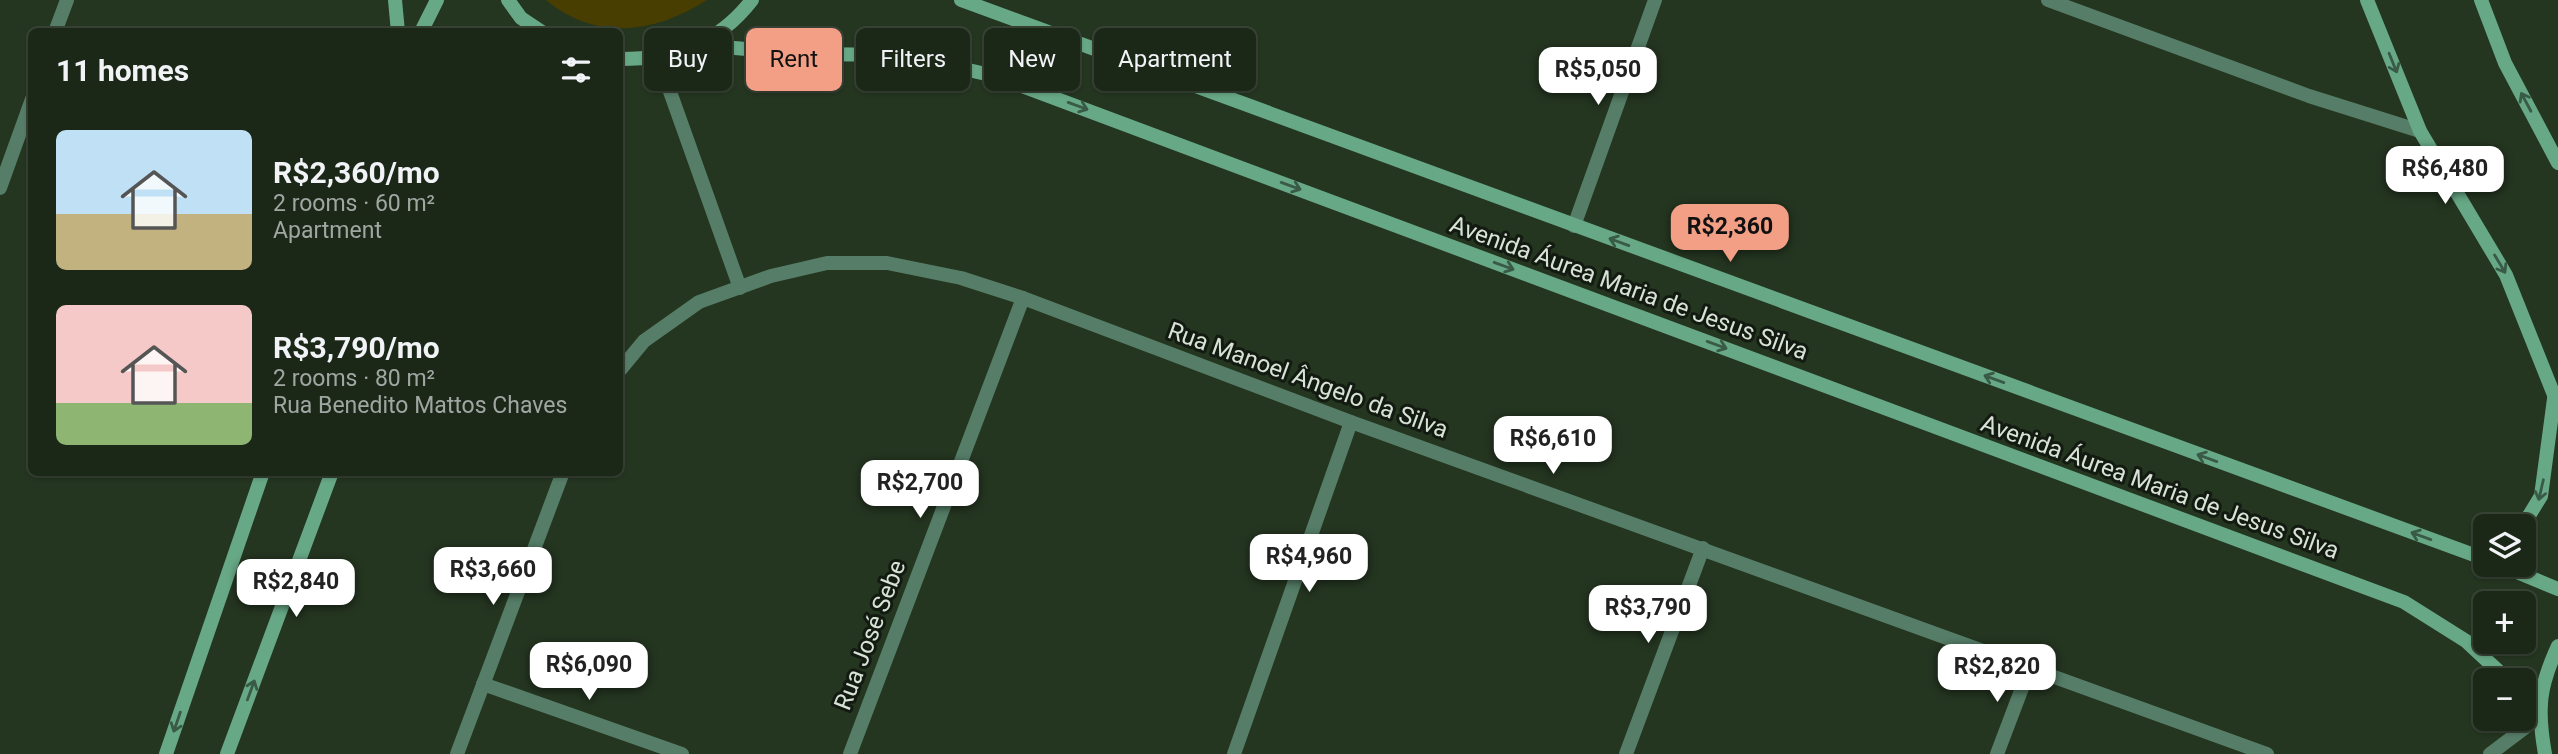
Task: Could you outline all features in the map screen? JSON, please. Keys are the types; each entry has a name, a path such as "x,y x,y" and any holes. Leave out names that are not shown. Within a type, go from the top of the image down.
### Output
{"street":[{"path":"56,28 66,0"},
{"path":"395,0 398,28"},
{"path":"423,28 437,0"},
{"path":"508,0 522,18 536,28"},
{"path":"724,28 738,18 752,0"},
{"name":"Avenida Áurea Maria de Jesus Silva","path":"961,0 2473,555"},
{"path":"1574,226 1655,0"},
{"path":"2048,0 2309,96 2420,131"},
{"path":"2367,0 2420,131 2507,275 2556,402 2541,496 2530,514"},
{"path":"2481,0 2505,63 2558,163"},
{"name":"Avenida Áurea Maria de Jesus Silva","path":"732,48 804,54 902,55 995,76 2404,602 2466,641 2495,668"},
{"path":"623,60 644,59"},
{"path":"670,91 740,288"},
{"path":"0,188 28,110"},
{"name":"Rua Manoel Ângelo da Silva","path":"623,366 644,341 699,302 771,276 827,263 887,262 961,278 1023,298 1351,422 2267,754"},
{"name":"Rua José Sebe","path":"849,754 1023,298"},
{"path":"1234,754 1351,422"},
{"path":"166,754 262,476"},
{"path":"227,754 331,476"},
{"path":"457,754 561,476"},
{"path":"1626,754 1703,548"},
{"path":"2529,577 2558,589"},
{"path":"2545,754 2540,710 2544,674 2558,646"},
{"path":"1997,754 2030,667"},
{"path":"483,684 682,754"},
{"path":"2536,706 2540,710"},
{"path":"2490,754 2540,710"}],"shaded area":[{"path":"546,0 707,0 667,20 626,28 585,22"}]}
